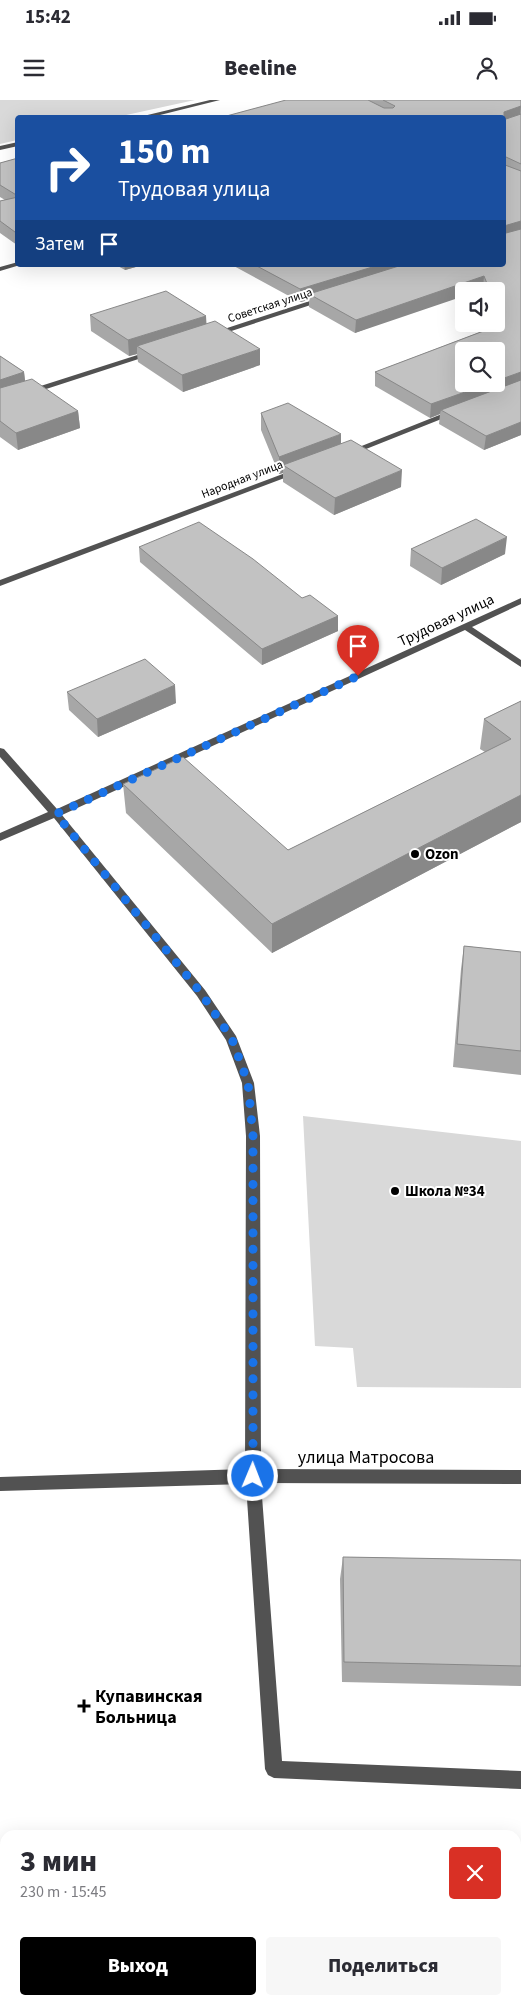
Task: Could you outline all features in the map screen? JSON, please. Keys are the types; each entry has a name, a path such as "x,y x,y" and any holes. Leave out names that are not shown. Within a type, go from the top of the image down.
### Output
{"street":[{"path":"151,115 217,100"},
{"path":"0,148 15,145"},
{"path":"0,269 15,265"},
{"name":"Советская улица","path":"208,336 330,297"},
{"path":"0,402 161,351"},
{"path":"335,458 465,409"},
{"name":"Народная улица","path":"0,583 307,468"},
{"name":"Трудовая улица","path":"0,838 521,601"},
{"path":"466,627 521,664"},
{"path":"0,751 56,814 201,993 232,1039 248,1083 253,1136 253,1476 274,1769 521,1780"},
{"name":"улица Матросова","path":"0,1484 253,1476 521,1477"}],"shaded area":[{"path":"0,100 195,100 126,115 15,115 15,140 0,144"},
{"path":"303,1116 521,1141 521,1388 357,1387 353,1348 315,1346"}],"building":[{"path":"286,100 368,100 384,108 393,108 395,106 383,100 521,100 521,106 504,112 504,115 230,115"},
{"path":"521,114 521,164 506,157 506,119"},
{"path":"15,159 15,194 0,185 0,163"},
{"path":"506,165 521,171 521,221 506,225"},
{"path":"15,198 15,232 0,221 0,201"},
{"path":"521,229 521,372 505,378 505,342 455,342 455,392 465,392 431,404 375,372 481,332 505,332 505,282 486,282 484,276 467,282 455,282 455,286 356,320 309,294 396,267 506,267 506,233"},
{"path":"259,267 372,267 300,289"},
{"path":"166,291 206,316 128,340 90,315"},
{"path":"215,321 260,349 182,375 137,346"},
{"path":"0,356 24,372 0,380"},
{"path":"32,379 78,411 16,433 0,421 0,388"},
{"path":"521,380 521,422 486,436 441,410 489,392 505,392 505,386"},
{"path":"288,403 341,434 279,457 261,413"},
{"path":"351,440 402,470 335,498 283,465"},
{"path":"476,519 507,537 442,568 411,549"},
{"path":"199,522 253,559 302,598 310,595 338,616 262,649 139,547"},
{"path":"145,659 175,685 97,719 67,692"},
{"path":"521,701 521,795 272,924 123,784 183,757 288,850 511,739 484,719"},
{"path":"464,946 521,952 521,1051 457,1044"},
{"path":"343,1557 521,1560 521,1666 344,1662"}],"place":[{"name":"Ozon","path":"415,854"},
{"name":"Школа №34","path":"395,1191"},
{"name":"Купавинская Больница","path":"84,1706"}],"route":[{"path":"253,1476 253,1136 248,1083 232,1039 201,993 56,814 358,676"}]}
